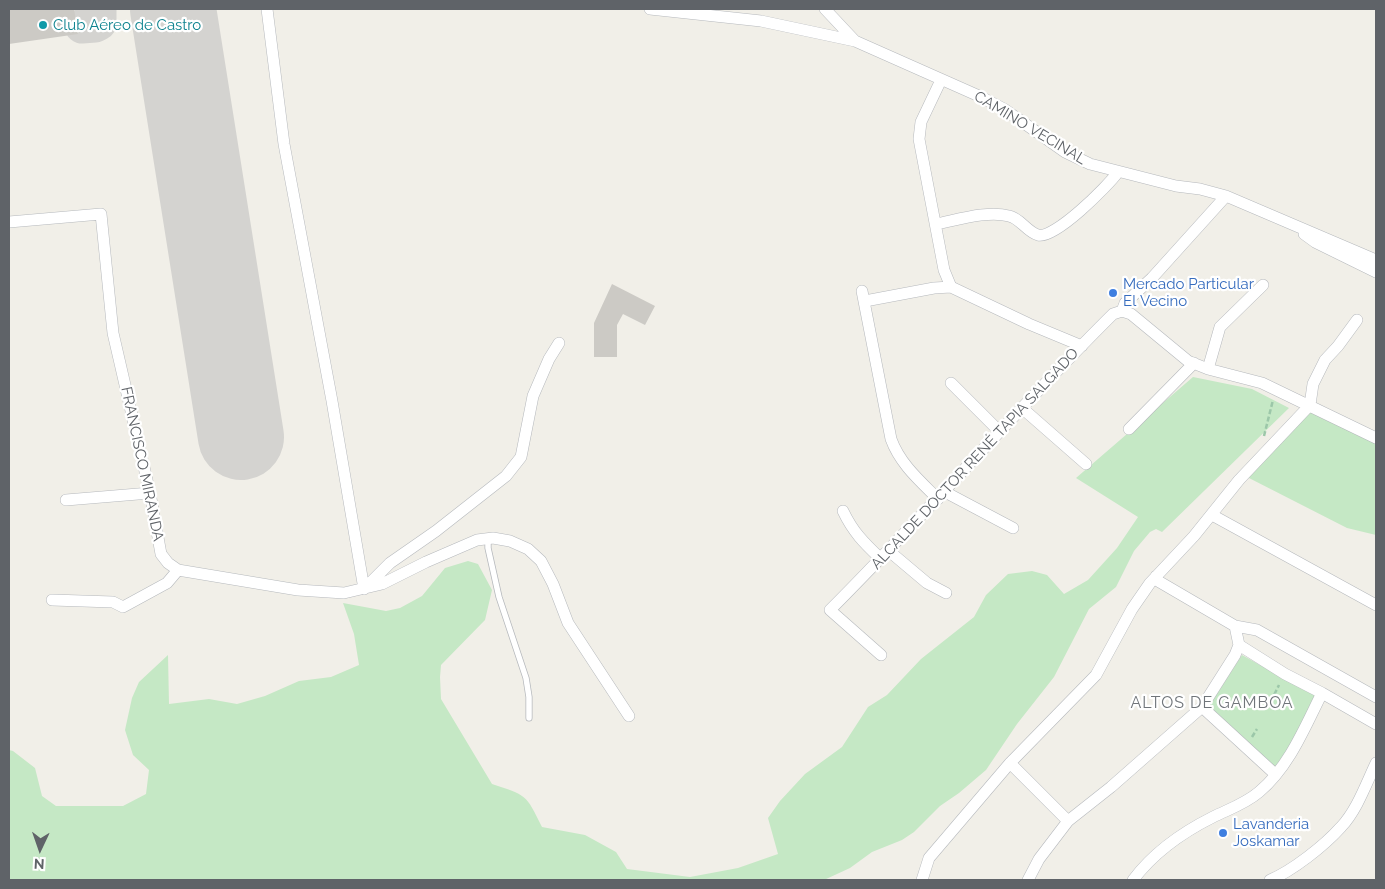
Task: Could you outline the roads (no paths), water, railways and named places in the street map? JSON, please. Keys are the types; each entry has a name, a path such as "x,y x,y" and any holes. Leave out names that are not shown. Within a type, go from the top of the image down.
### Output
{"street":[{"path":"267,9 284,144 332,401 364,589"},
{"name":"CAMINO VECINAL","path":"650,9 761,21 855,41 1004,109 1065,152 1090,164 1176,186 1200,189 1226,196 1282,218 1376,260"},
{"path":"825,9 855,41"},
{"path":"941,80 921,122 920,139 944,270 951,287"},
{"path":"936,224 974,216 1001,215 1011,216 1038,235 1046,235 1060,228 1111,182 1118,172"},
{"name":"ALCALDE DOCTOR RENÉ TAPIA SALGADO","path":"881,655 830,610 885,555 999,431 1082,346 1114,314 1122,311 1125,303 1152,278 1226,196"},
{"name":"FRANCISCO MIRANDA","path":"9,222 101,214 113,333 150,494 161,554 168,563 178,570"},
{"path":"1282,218 1315,242 1376,272"},
{"path":"1208,369 1220,328 1263,284"},
{"path":"1013,528 941,495 903,462 896,452 891,439 864,296 951,287 1029,324 1082,346"},
{"path":"1122,311 1131,314 1188,361 1208,369 1262,383 1376,438"},
{"path":"922,880 929,858 1010,763 1096,675 1132,609 1150,583 1212,515 1239,480 1310,406 1314,384 1325,360 1357,320"},
{"path":"364,589 390,563 436,531 506,476 521,457 533,396 549,359 559,343"},
{"path":"1129,429 1194,363"},
{"path":"951,383 999,431"},
{"path":"1022,408 1086,464"},
{"path":"66,500 150,494"},
{"path":"844,511 850,527 857,536 927,583 946,593"},
{"path":"1212,515 1376,605"},
{"path":"52,600 113,602 123,607 167,583 178,570 298,590 344,593 382,584 477,540 488,539 510,542 528,549 541,561 553,584 568,623 629,716"},
{"path":"1156,576 1158,581 1235,626 1257,630 1376,697"},
{"path":"1028,880 1039,859 1068,822 1202,707 1235,655 1239,645 1235,626"},
{"path":"1239,645 1285,674 1376,724"},
{"path":"1133,880 1150,860 1189,829 1245,803 1260,791 1276,774 1291,753 1322,693"},
{"path":"1202,707 1276,774"},
{"path":"1010,763 1068,822"},
{"path":"1270,880 1295,866 1342,827 1355,806 1376,763"}],"lane":[{"path":"488,539 488,548 499,597 526,678 529,697 529,718"}],"place":[{"name":"Club Aéreo de Castro","path":"43,25"},
{"name":"Mercado Particular El Vecino","path":"1113,293"},
{"name":"Lavanderia Joskamar","path":"1223,833"}],"district":[{"name":"ALTOS DE GAMBOA","path":"1212,703"}]}
